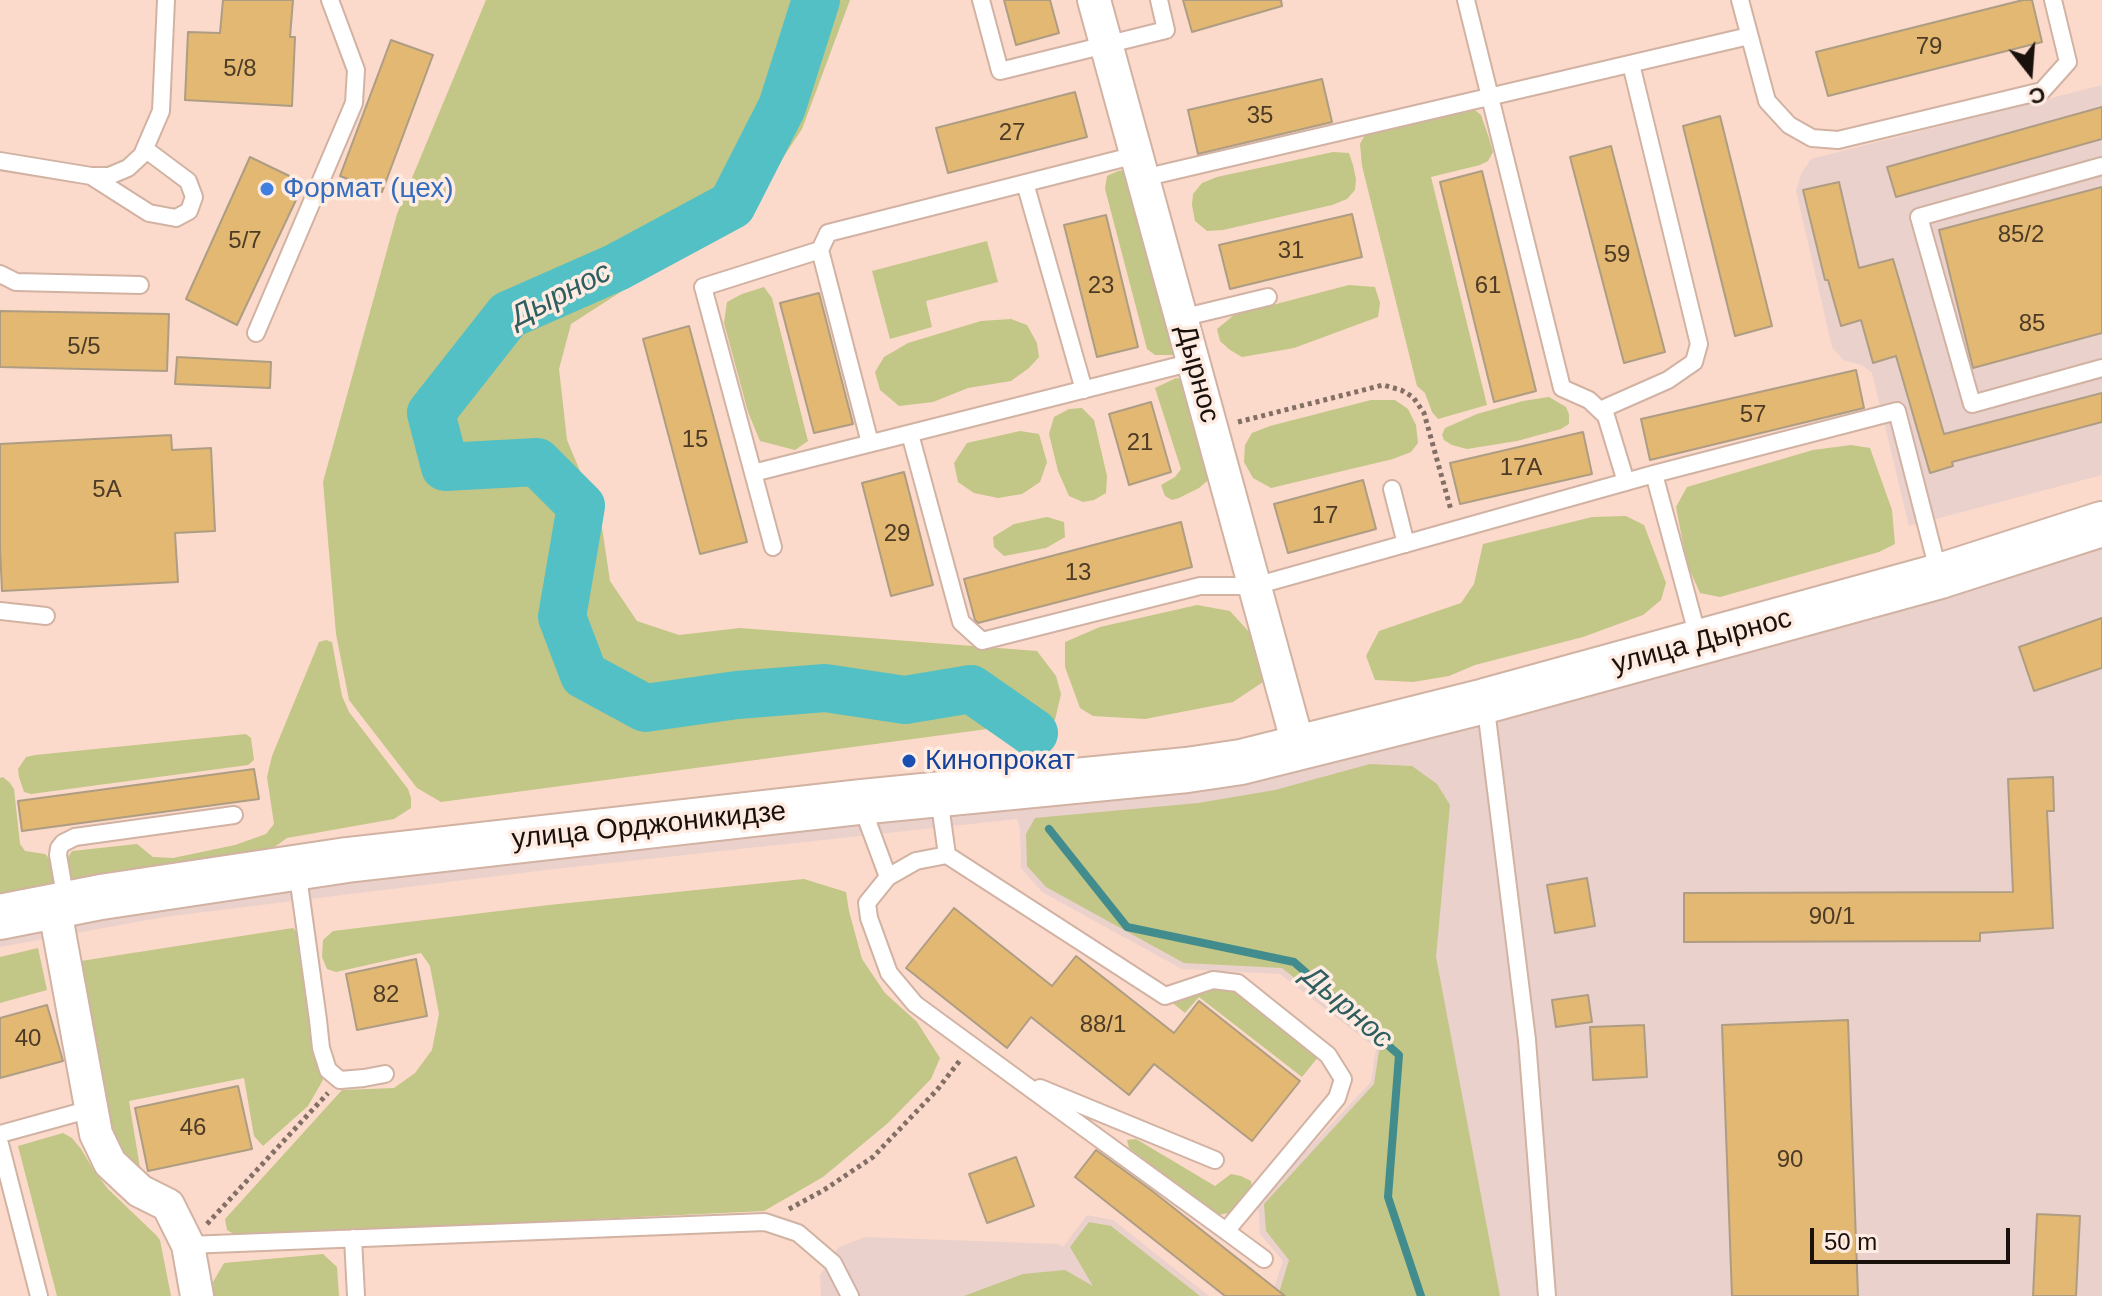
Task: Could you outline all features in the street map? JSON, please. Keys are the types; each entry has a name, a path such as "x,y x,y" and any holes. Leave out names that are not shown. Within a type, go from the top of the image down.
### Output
{"main road":[{"name":"улица Дырнос","path":"1299,748 1485,701 1940,576 2102,524"},
{"name":"улица Орджоникидзе","path":"0,917 60,904 347,860 860,802 1187,770 1241,762 1299,748"}],"street":[{"name":"Дырнос","path":"1094,0 1299,748"},
{"path":"60,904 96,1134 110,1163 140,1191 168,1205 188,1245 197,1296"}],"lane":[{"path":"0,161 91,176 109,176 128,168 142,155 161,111 166,0"},
{"path":"256,333 354,103 356,70 330,0"},
{"path":"981,0 1000,71 1166,30 1159,0"},
{"path":"1466,0 1562,388 1589,400 1606,416 1626,482"},
{"path":"1740,0 1767,101 1789,125 1812,138 1838,140 2042,91 2068,62 2053,0"},
{"path":"870,443 820,250 828,233 1025,183 1140,166 1490,97 1749,36"},
{"path":"1600,410 1668,380 1694,362 1699,344 1631,64"},
{"path":"91,176 149,213 176,218 189,211 194,197 188,181 145,149"},
{"path":"2102,166 1919,217 1972,404 2102,368"},
{"path":"1025,183 1084,390"},
{"path":"773,547 703,287 820,250"},
{"path":"0,274 16,282 140,285"},
{"path":"1181,318 1268,297"},
{"path":"753,473 1193,362"},
{"path":"910,434 961,622 982,641 1200,586 1255,586 1654,474 1897,411 1940,576"},
{"path":"1654,474 1699,642"},
{"path":"1392,489 1406,544"},
{"path":"0,611 46,616"},
{"path":"1485,701 1527,1040 1547,1296"},
{"path":"939,794 947,855"},
{"path":"860,802 888,877"},
{"path":"60,904 58,855 63,843 75,837 234,815"},
{"path":"1226,1231 1337,1098 1343,1079 1328,1055 1238,983 1213,980 1165,996 947,855 916,861 888,877 867,903 869,918 889,973 915,1004 1264,1259"},
{"path":"297,868 321,1048 328,1070 340,1080 385,1074"},
{"path":"1016,1078 1215,1160"},
{"path":"0,1134 91,1109"},
{"path":"0,1144 39,1296"},
{"path":"188,1245 765,1222 798,1233 833,1263 850,1296"},
{"path":"353,1238 356,1296"}],"path":[{"path":"1212,429 1383,385 1401,390 1413,397 1424,413 1451,510 1458,520 1469,526"},
{"path":"765,1222 824,1190 873,1157 937,1090 972,1046"},
{"path":"188,1245 340,1080"}],"shaded area":[{"path":"2102,85 2102,475 1909,526 1872,373 1862,365 1843,360 1832,347 1796,191 1801,174 1811,159"},
{"path":"2102,547 2102,1296 1271,1296 1283,1261 1260,1234 1258,1202 1371,1082 1376,1048 1280,974 1182,969 1042,892 1021,868 1017,819 546,870 164,917 0,947 0,933 215,895 1128,790 1944,593"},
{"path":"1087,1215 1113,1220 1209,1296 821,1296 820,1275 839,1247 865,1237 1059,1244 1063,1247"}],"green space":[{"path":"486,0 850,0 802,129 748,210 571,324 559,369 567,440 601,521 610,581 637,621 679,635 740,628 1037,651 1056,676 1061,694 1055,720 441,802 417,788 349,700 336,634 323,482 397,214"},
{"path":"1475,110 1481,115 1493,152 1488,161 1431,177 1487,405 1438,419 1425,393 1417,386 1362,166 1360,144 1365,135"},
{"path":"1333,152 1349,153 1353,165 1355,190 1347,199 1223,230 1207,231 1195,221 1193,194 1202,183"},
{"path":"1130,169 1179,355 1155,355 1147,349 1105,189 1107,176"},
{"path":"987,241 998,282 926,301 932,327 890,339 872,271"},
{"path":"1349,285 1375,287 1380,303 1378,317 1294,348 1242,357 1220,341 1217,329 1234,315"},
{"path":"764,287 772,298 808,441 795,450 760,441 748,412 724,323 727,302"},
{"path":"1011,319 1027,325 1037,343 1039,357 1011,381 968,388 933,402 899,406 880,390 875,372 884,357 908,343 981,321"},
{"path":"1176,378 1185,380 1212,471 1199,488 1172,500 1165,496 1161,485 1175,477 1181,469 1155,388"},
{"path":"1549,397 1566,407 1569,414 1569,424 1561,429 1517,441 1467,449 1452,445 1442,435 1445,428 1477,414"},
{"path":"1371,400 1395,400 1408,409 1416,425 1418,443 1411,452 1271,488 1253,478 1244,462 1245,445 1252,433"},
{"path":"1082,408 1094,420 1107,476 1106,493 1083,502 1069,496 1058,471 1049,434 1054,417 1069,409"},
{"path":"1020,431 1039,434 1047,462 1040,482 1022,494 998,498 974,493 958,482 954,463 967,443"},
{"path":"1851,445 1870,448 1892,510 1895,544 1879,552 1720,597 1700,593 1687,564 1676,507 1687,487 1813,450"},
{"path":"1626,516 1644,525 1666,583 1661,600 1643,615 1583,637 1475,665 1449,676 1413,682 1375,680 1366,656 1379,631 1461,603 1474,584 1483,544 1592,517"},
{"path":"1047,517 1064,522 1065,537 1046,548 1004,556 994,547 993,537 1014,524"},
{"path":"1197,605 1230,611 1250,633 1262,663 1263,682 1233,702 1145,719 1093,716 1080,708 1065,667 1065,642 1100,627"},
{"path":"319,642 332,642 342,696 349,712 408,789 411,808 394,819 287,838 262,856 72,887 67,859 72,851 137,844 153,857 173,858 235,845 266,834 274,824 267,777 272,756"},
{"path":"246,734 251,738 254,760 248,765 31,794 24,792 19,777 18,769 26,757 35,755"},
{"path":"1370,764 1412,766 1437,784 1450,805 1436,957 1500,1296 1278,1296 1289,1260 1266,1231 1264,1204 1374,1084 1380,1045 1282,968 1184,963 1046,887 1027,866 1026,834 1035,818 1198,803 1275,790"},
{"path":"3,777 14,789 20,844 25,851 45,854 53,862 56,889 0,904 0,778"},
{"path":"804,879 846,892 862,959 885,993 917,1022 940,1058 931,1079 888,1123 823,1177 764,1211 237,1236 227,1230 225,1219 342,1090 394,1088 415,1073 432,1050 439,1014 430,966 421,953 336,972 327,969 322,957 323,940 333,931"},
{"path":"293,928 300,935 310,1003 311,1036 323,1080 308,1106 263,1146 254,1136 244,1078 129,1101 142,1180 101,1131 72,967 81,961"},
{"path":"38,948 47,990 0,1003 0,957"},
{"path":"1204,987 1239,990 1319,1056 1302,1077 1199,997 1185,1013 1169,1000"},
{"path":"63,1133 81,1149 108,1189 160,1240 171,1296 57,1296 18,1146"},
{"path":"1136,1139 1215,1186 1231,1174 1251,1181 1252,1188 1242,1203 1229,1213 1218,1215 1129,1148 1127,1140"},
{"path":"1089,1222 1111,1226 1200,1296 964,1296 1023,1274 1065,1270 1093,1286 1070,1247"},
{"path":"323,1254 337,1267 339,1296 214,1296 213,1282 224,1263"}],"building":[{"path":"223,0 293,0 290,37 295,37 292,106 185,100 188,32 220,33"},
{"path":"1004,0 1050,0 1059,33 1016,45"},
{"path":"1183,0 1281,0 1282,6 1192,32"},
{"path":"2032,0 2042,42 1828,96 1816,52"},
{"path":"391,40 433,55 382,192 340,176"},
{"path":"1322,79 1332,122 1198,154 1188,110"},
{"path":"1075,92 1087,137 948,173 936,128"},
{"path":"2102,107 2102,139 1896,197 1887,167"},
{"path":"1720,116 1772,326 1735,336 1683,126"},
{"path":"1611,146 1665,352 1624,363 1570,157"},
{"path":"250,157 304,183 237,325 186,299"},
{"path":"1482,171 1536,391 1494,402 1440,182"},
{"path":"1839,182 1859,268 1893,259 1944,434 2102,393 2102,422 1952,462 1953,466 1930,473 1896,356 1873,363 1861,320 1841,326 1828,280 1825,280 1803,190"},
{"path":"2102,187 2102,333 1973,368 1939,230"},
{"path":"1352,214 1362,257 1230,289 1219,245"},
{"path":"1106,215 1138,347 1097,357 1064,225"},
{"path":"819,293 853,424 814,433 780,303"},
{"path":"0,311 169,314 167,371 0,367"},
{"path":"689,326 747,542 700,554 643,339"},
{"path":"177,357 271,362 270,388 175,384"},
{"path":"1856,370 1864,408 1650,460 1641,419"},
{"path":"1151,402 1171,472 1129,485 1109,414"},
{"path":"1583,432 1592,474 1460,504 1450,463"},
{"path":"171,435 172,450 211,448 215,531 175,533 178,582 2,591 0,444"},
{"path":"904,472 933,585 891,596 862,483"},
{"path":"1363,480 1376,529 1288,553 1274,504"},
{"path":"1181,522 1192,567 978,623 975,620 964,579"},
{"path":"2102,618 2102,668 2034,691 2019,647"},
{"path":"254,769 259,799 22,831 18,801"},
{"path":"2053,777 2054,811 2047,811 2053,928 1980,933 1980,941 1684,942 1684,893 2013,892 2008,779"},
{"path":"1587,878 1595,926 1555,933 1547,885"},
{"path":"954,908 1052,986 1076,956 1174,1033 1199,1001 1300,1081 1252,1141 1154,1064 1129,1095 1031,1017 1007,1048 906,968"},
{"path":"416,959 427,1016 357,1030 346,974"},
{"path":"1588,995 1592,1022 1556,1027 1552,1000"},
{"path":"47,1005 63,1061 0,1078 0,1018"},
{"path":"1848,1020 1858,1296 1732,1296 1722,1025"},
{"path":"1644,1025 1647,1077 1593,1080 1590,1027"},
{"path":"238,1086 252,1149 148,1171 135,1108"},
{"path":"1096,1150 1285,1296 1225,1296 1075,1177"},
{"path":"1016,1157 1034,1206 987,1223 969,1174"},
{"path":"2037,1214 2080,1216 2076,1296 2033,1296"}],"waterway":[{"name":"Дырнос","path":"816,0 782,107 732,205 617,267 508,315 431,413 445,467 537,462 581,506 562,617 584,675 645,708 737,695 825,688 905,700 971,689 1034,733"},
{"name":"Дырнос","path":"1049,829 1127,927 1294,962 1399,1055 1388,1197 1421,1296"}],"place":[{"name":"Формат (цех)","path":"267,189"},
{"name":"Кинопрокат","path":"909,761"}]}
